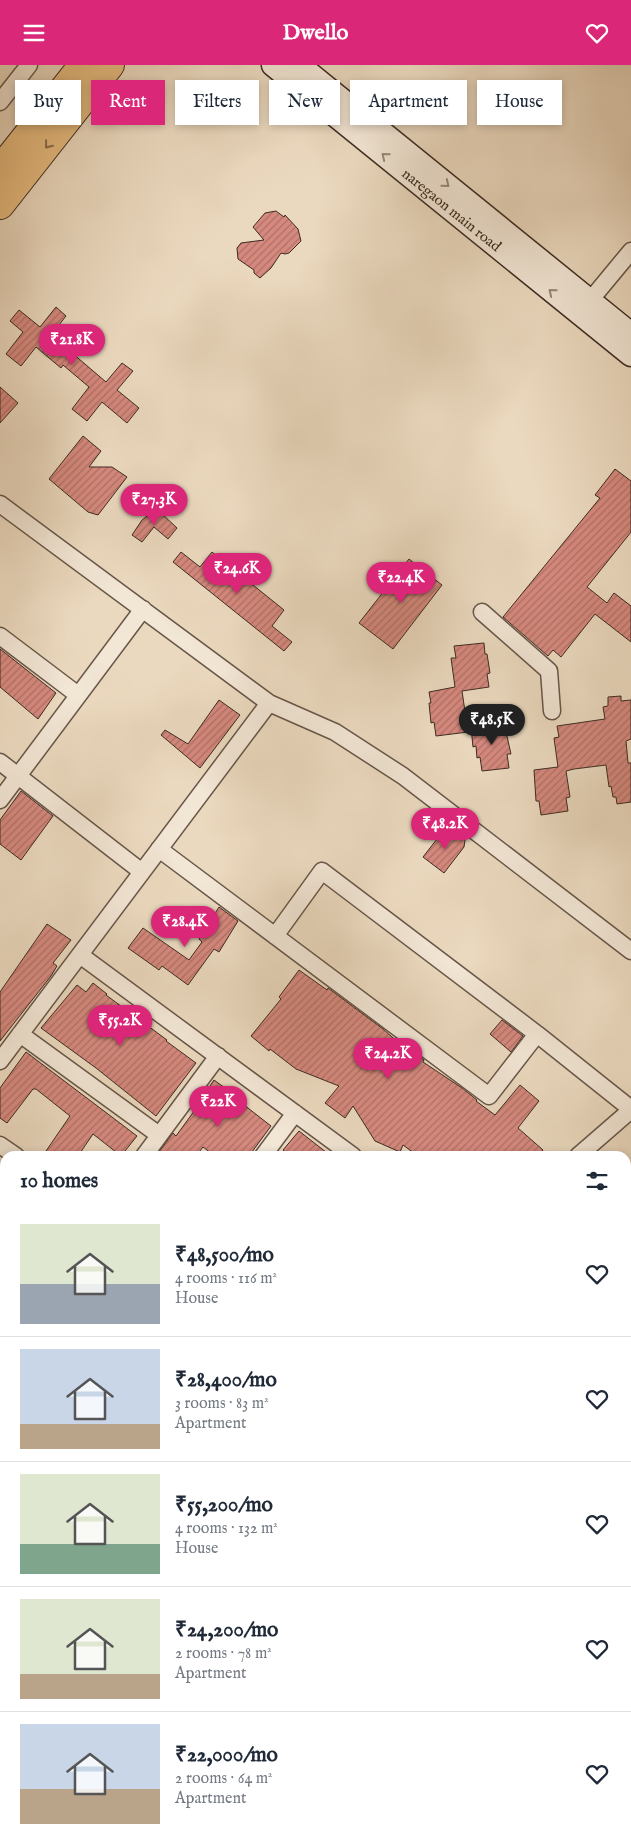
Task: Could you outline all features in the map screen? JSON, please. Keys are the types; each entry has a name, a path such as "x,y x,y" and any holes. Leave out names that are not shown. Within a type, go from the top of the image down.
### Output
{"highway":[{"path":"0,170 83,65"},
{"path":"0,205 110,65"}],"street":[{"path":"0,102 29,65"},
{"name":"naregaon main road","path":"273,65 584,308 631,334"},
{"name":"naregaon main road","path":"299,65 584,308 631,355"},
{"path":"584,308 631,251"},
{"path":"0,504 270,703 335,732 404,776 631,951"},
{"path":"0,800 143,609"},
{"path":"482,612 548,671 552,711"},
{"path":"0,636 78,695"},
{"path":"0,1061 270,703"},
{"path":"0,763 142,872"},
{"path":"160,849 489,1096 537,1034"},
{"path":"275,936 322,871 537,1034 631,1109 584,1151"},
{"path":"80,955 346,1151"},
{"path":"20,1034 159,1135"},
{"path":"148,1151 218,1057"},
{"path":"267,1151 295,1113"}],"building":[{"path":"276,211 284,217 285,215 298,229 301,241 289,253 281,253 271,268 260,278 254,273 254,270 238,259 237,248 241,243 264,240 253,227 265,213"},
{"path":"56,307 66,316 51,335 106,382 122,363 133,371 117,390 139,408 127,423 102,402 87,421 72,409 89,387 63,365 61,368 36,347 21,366 6,354 23,332 10,321 19,310 40,327"},
{"path":"0,387 18,403 0,423"},
{"path":"83,436 101,451 89,467 112,467 127,477 98,515 88,512 49,479"},
{"path":"615,469 631,481 631,532 587,587 607,603 614,593 631,606 631,642 595,614 561,657 553,650 548,656 503,617 600,498 595,495"},
{"path":"151,513 161,513 177,528 168,539 154,527 142,542 132,535 142,520"},
{"path":"181,552 200,567 212,552 284,610 272,626 292,642 284,651 173,562"},
{"path":"409,559 442,585 393,649 359,623"},
{"path":"484,643 490,673 487,674 489,687 462,691 468,732 436,736 434,722 431,723 429,692 455,687 451,658 456,658 454,646"},
{"path":"0,649 56,693 38,719 0,687"},
{"path":"621,696 621,701 631,700 631,739 626,741 628,763 631,763 631,802 617,804 616,797 613,797 611,786 609,787 606,765 574,769 566,771 570,797 566,798 568,811 541,815 539,801 536,801 534,770 558,767 554,738 559,737 557,726 605,719 603,707 608,706 608,697"},
{"path":"219,700 240,715 200,768 161,735 165,730 188,744"},
{"path":"504,723 511,754 507,754 509,768 482,771 480,757 477,758 476,746 473,747 471,727"},
{"path":"21,791 53,816 21,860 0,844 0,820"},
{"path":"449,829 460,834 465,840 464,847 444,873 423,857 444,830"},
{"path":"219,907 238,921 219,952 214,949 188,985 162,966 159,970 128,948 143,928 189,960 202,942 199,939"},
{"path":"47,924 71,940 53,963 57,966 51,976 0,1041 0,992"},
{"path":"299,970 327,990 328,988 383,1029 410,1053 411,1051 424,1060 423,1062 462,1088 495,1115 520,1085 539,1101 518,1128 543,1150 411,1151 403,1145 400,1151 398,1151 375,1141 353,1106 345,1118 325,1103 339,1086 296,1069 251,1036 281,999 279,997"},
{"path":"93,983 106,995 196,1063 156,1116 96,1068 41,1028 77,985 86,992"},
{"path":"502,1020 523,1036 511,1052 490,1034"},
{"path":"26,1052 137,1136 125,1151 115,1151 93,1134 81,1151 46,1151 70,1116 36,1089 33,1089 7,1123 0,1118 0,1088"},
{"path":"214,1080 240,1099 239,1101 271,1126 253,1151 208,1151 203,1147 200,1151 160,1151 173,1133 176,1136"},
{"path":"299,1131 325,1151 284,1151 283,1150"}]}
